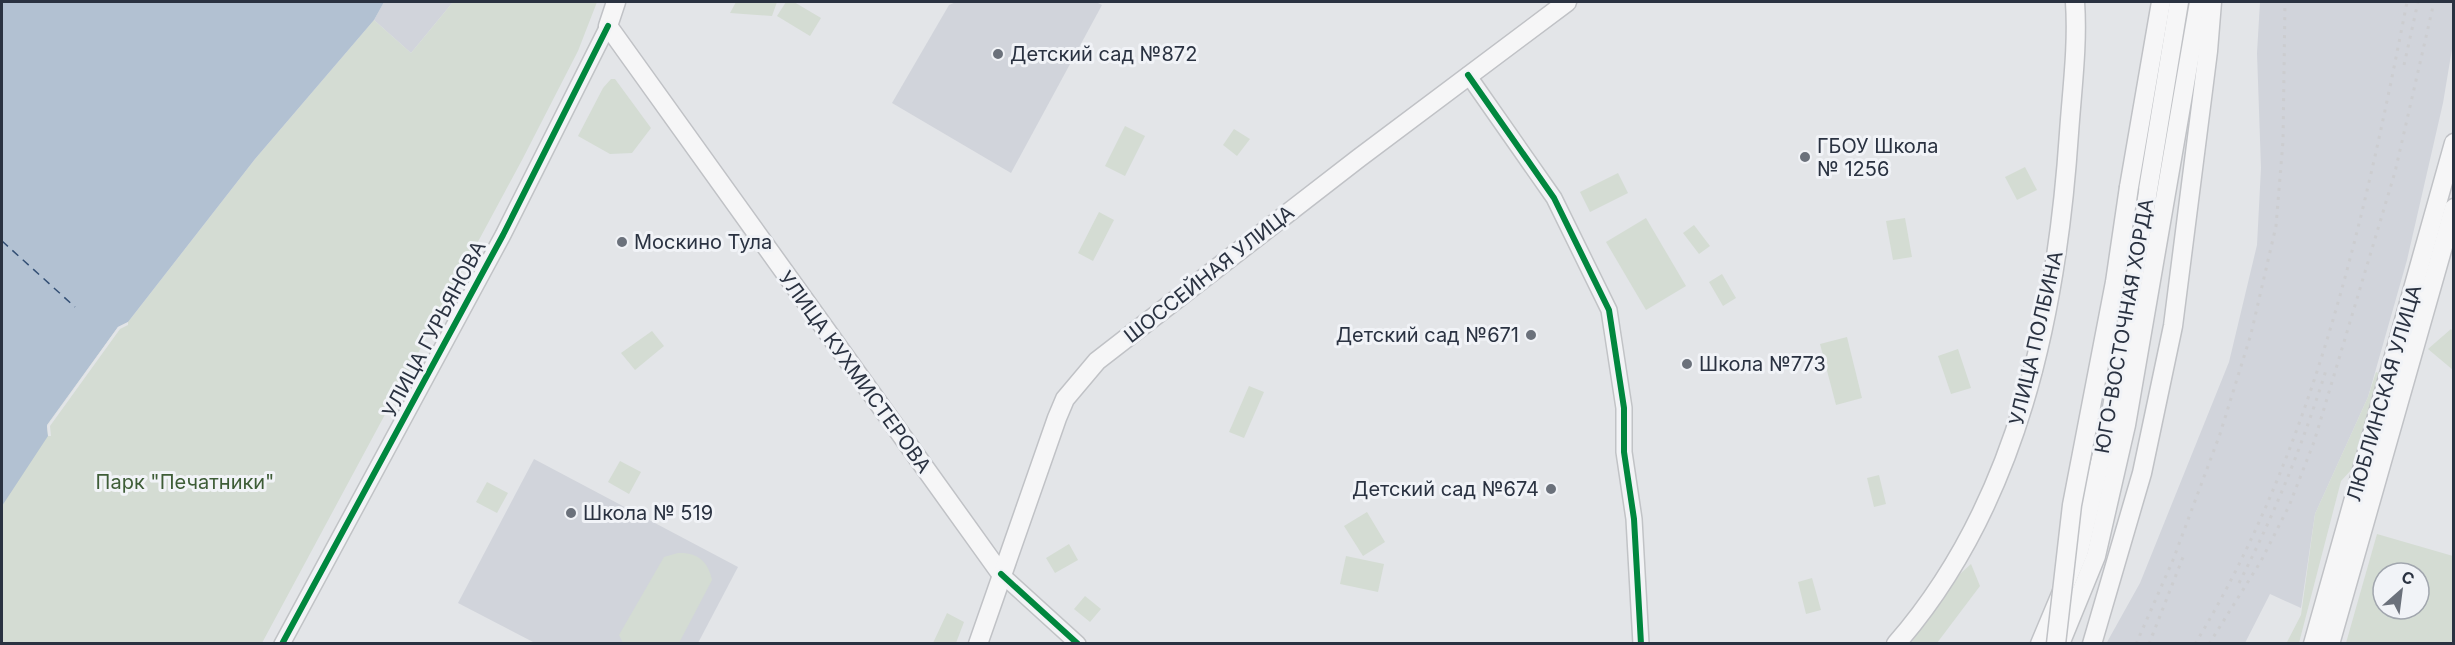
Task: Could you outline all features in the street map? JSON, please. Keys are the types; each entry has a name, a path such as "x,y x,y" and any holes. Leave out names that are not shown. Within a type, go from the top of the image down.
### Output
{"main road":[{"name":"УЛИЦА ГУРЬЯНОВА","path":"608,26 616,2"},
{"name":"ШОССЕЙНАЯ УЛИЦА","path":"978,644 1065,399 1097,361 1468,75 1567,2"},
{"name":"УЛИЦА ПОЛБИНА","path":"1896,644 1930,602 1974,529 2008,453 2021,414 2041,337 2061,225 2076,46 2075,2"},
{"path":"2058,644 2072,505 2115,282 2161,2"},
{"name":"ЮГО-ВОСТОЧНАЯ ХОРДА","path":"2040,644 2079,551 2110,420 2179,2"},
{"name":"ЮГО-ВОСТОЧНАЯ ХОРДА","path":"2058,644 2096,556 2126,425 2199,2"},
{"path":"2092,644 2142,472 2173,326 2212,2"},
{"name":"УЛИЦА КУХМИСТЕРОВА","path":"608,26 1001,574"},
{"name":"ЛЮБЛИНСКАЯ УЛИЦА","path":"2313,644 2454,142"},
{"name":"ЛЮБЛИНСКАЯ УЛИЦА","path":"2330,644 2454,208"}],"street":[{"name":"УЛИЦА ГУРЬЯНОВА","path":"282,644 498,245 608,26"},
{"path":"1468,75 1554,198 1609,310 1624,408 1624,452 1634,519 1641,644"},
{"name":"УЛИЦА КУХМИСТЕРОВА","path":"1001,574 1078,644"}],"shaded area":[{"path":"384,2 453,2 411,53 374,20"},
{"name":"Детский сад №872","path":"956,2 1096,2 1102,5 1011,173 892,103 949,5"},
{"path":"2260,2 2453,2 2453,43 2443,103 2407,260 2368,397 2315,514 2301,608 2270,594 2245,643 2106,644 2140,583 2229,362 2257,245 2261,168 2257,53"},
{"name":"Школа № 519","path":"534,459 738,567 698,643 535,643 458,603"}],"green space":[{"name":"Парк \"Печатники\"","path":"453,2 597,2 578,51 522,160 262,643 2,643 2,506 47,426 118,327 128,322 255,159 374,20 411,53"},
{"path":"736,2 777,2 772,16 730,13"},
{"path":"786,2 794,2 821,18 810,36 777,16"},
{"path":"611,79 615,79 651,128 632,153 610,154 578,136 603,88"},
{"path":"1125,126 1145,136 1125,176 1105,166"},
{"path":"1234,129 1250,139 1237,156 1223,145"},
{"path":"2025,167 2037,190 2017,200 2005,177"},
{"path":"1618,173 1628,193 1590,212 1580,192"},
{"path":"1099,212 1114,220 1093,261 1078,253"},
{"path":"1646,218 1686,286 1646,310 1606,242"},
{"path":"1905,218 1912,257 1893,260 1886,221"},
{"path":"1694,225 1710,246 1699,254 1683,233"},
{"path":"1722,274 1736,298 1723,306 1709,282"},
{"path":"2451,329 2453,332 2453,370 2428,349"},
{"path":"652,331 664,346 635,370 621,353"},
{"path":"1847,337 1862,398 1836,405 1820,344"},
{"path":"1958,349 1971,388 1951,394 1938,356"},
{"path":"2376,372 2380,374 2352,469 2341,481 2299,643 2286,644 2301,615 2315,514 2368,397"},
{"path":"1249,386 1264,392 1244,438 1229,432"},
{"path":"620,461 641,472 629,494 608,482"},
{"path":"1879,475 1886,504 1874,507 1867,478"},
{"path":"487,482 508,493 497,513 476,502"},
{"path":"1367,512 1385,542 1363,556 1344,526"},
{"path":"2377,534 2453,556 2453,643 2346,643"},
{"path":"1069,544 1078,560 1055,573 1046,558"},
{"path":"678,553 691,554 701,559 708,568 712,580 679,643 623,643 619,635 664,557"},
{"path":"1346,556 1384,564 1378,592 1340,584"},
{"path":"1971,564 1980,586 1937,643 1911,643 1960,574"},
{"path":"1812,578 1821,610 1806,614 1798,582"},
{"path":"1085,596 1101,609 1090,622 1074,609"},
{"path":"947,613 964,622 956,643 933,643"}],"water":[{"path":"2,2 384,2 374,20 255,159 128,322 118,327 47,425 48,436 2,506"}],"pier":[{"path":"128,322 128,325 120,329 50,426 51,436 48,436 47,426 118,327"}],"ferry route":[{"path":"2,241 75,307"}],"railway":[{"path":"2136,644 2173,560 2220,434 2251,334 2276,226 2283,141 2285,2"},
{"path":"2195,644 2236,570 2272,493 2303,414 2352,251 2407,2"},
{"path":"2404,65 2418,2"},
{"path":"2209,644 2261,561 2289,506 2314,442 2395,172 2434,2"},
{"path":"2239,583 2288,477 2327,367"},
{"path":"2149,644 2185,552"}],"cycle path":[{"path":"282,644 503,235 608,26"},
{"path":"1468,75 1554,198 1609,310 1624,408 1624,452 1634,519 1641,644"},
{"path":"1001,574 1078,644"}],"place":[{"name":"Детский сад №872","path":"998,54"},
{"name":"ГБОУ Школа № 1256","path":"1805,157"},
{"name":"Москино Тула","path":"622,242"},
{"name":"Детский сад №671","path":"1531,335"},
{"name":"Школа №773","path":"1687,364"},
{"name":"Детский сад №674","path":"1551,489"},
{"name":"Школа № 519","path":"571,513"}]}
